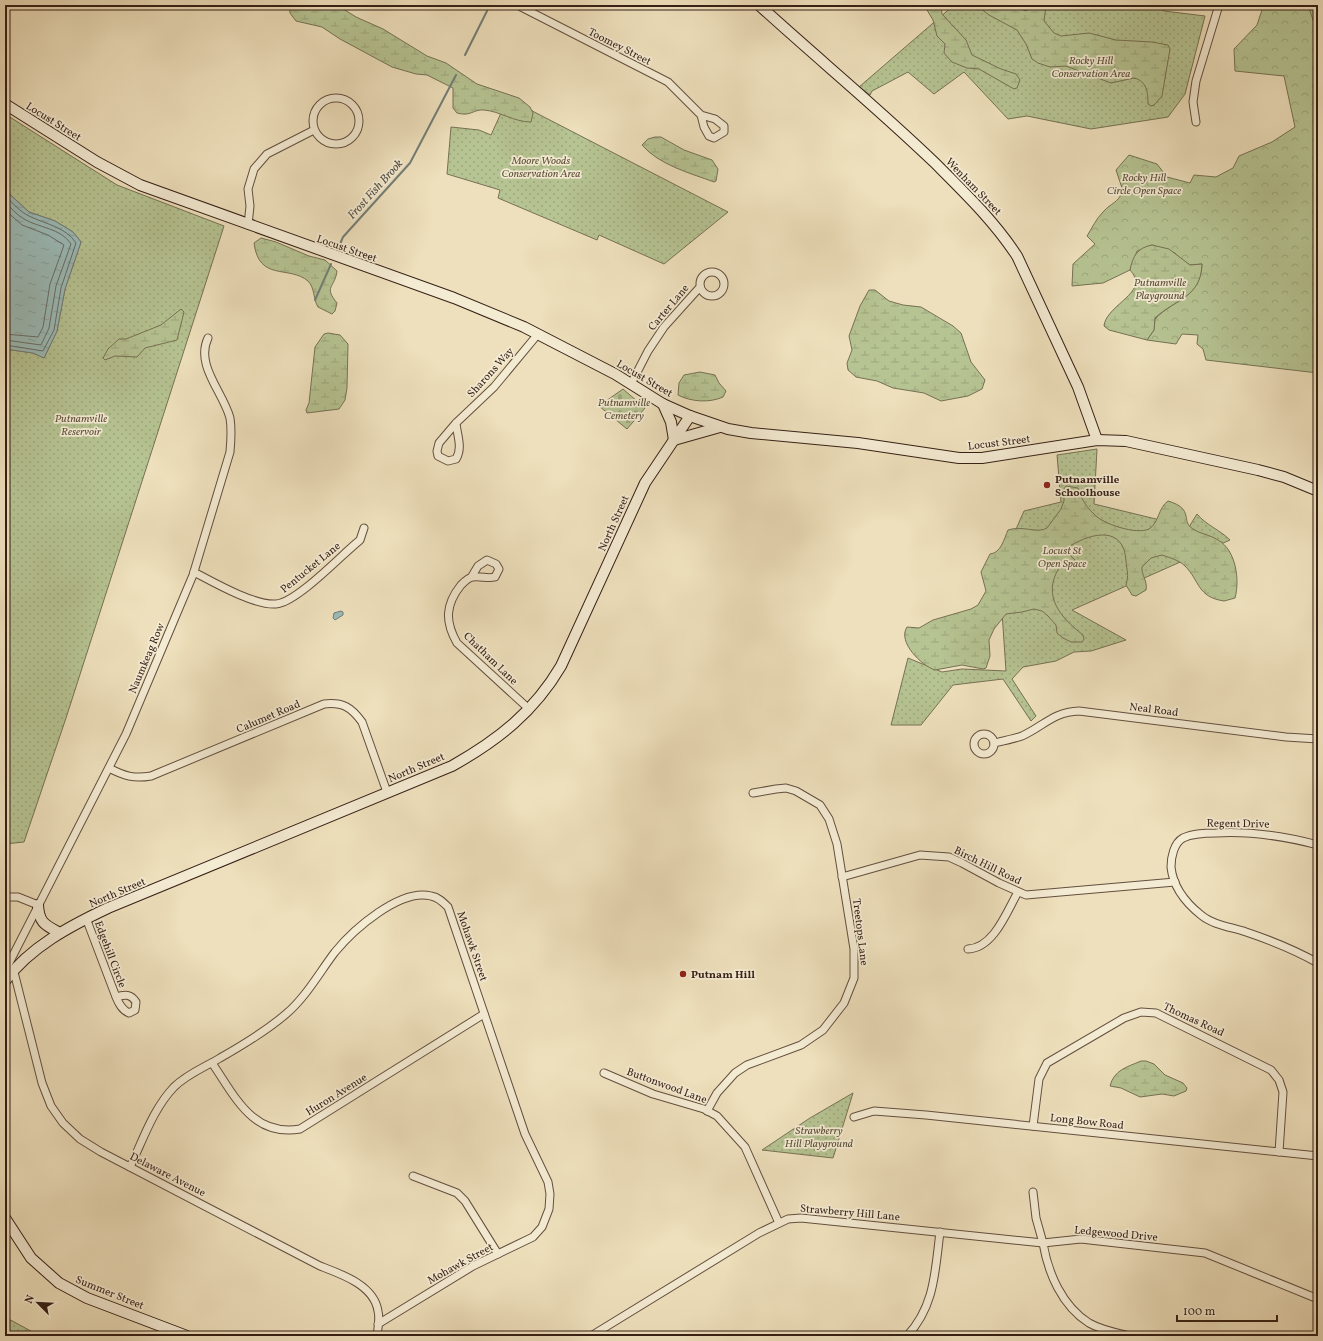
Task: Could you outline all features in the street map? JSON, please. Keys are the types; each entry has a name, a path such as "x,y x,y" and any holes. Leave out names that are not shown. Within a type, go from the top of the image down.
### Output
{"main road":[{"name":"Wenham Street","path":"759,5 808,50 894,123 986,213 1005,237 1017,256 1078,387 1097,440"},
{"name":"Locust Street","path":"5,104 122,177 154,191 454,298 538,334 631,384 663,404 690,416 722,427 751,433 858,444 959,458 982,458 1097,440 1126,441 1258,470 1284,477 1318,491"},
{"path":"663,404 671,422 674,440 722,427"},
{"name":"North Street","path":"5,981 9,971 51,938 86,918 452,766 484,748 514,725 550,684 561,666 645,483 690,416"},
{"path":"38,905 38,916 41,920 60,933"},
{"name":"Summer Street","path":"5,1218 31,1258 60,1283 87,1298 187,1336"}],"street":[{"path":"1196,122 1193,102 1196,81 1219,5"},
{"name":"Toomey Street","path":"520,6 668,82 701,115"},
{"path":"331,98 347,100 358,111 359,126 353,138 348,142 335,145 328,144 318,136 314,130 313,122 318,107 331,98"},
{"path":"248,225 250,206 248,189 254,169 267,154 314,130"},
{"name":"Carter Lane","path":"631,384 648,351 664,326 700,287"},
{"name":"Sharons Way","path":"456,423 459,442 458,455 456,459 448,461 438,456 437,446 456,423 494,387 538,334"},
{"name":"Naumkeag Row","path":"9,971 38,905 109,768 132,720 194,572 230,452 232,435 230,419 206,363 204,348 208,338"},
{"name":"Pentucket Lane","path":"194,572 254,601 276,604 289,600 360,540 364,528"},
{"name":"Chatham Lane","path":"472,576 464,582 450,602 449,624 452,634 457,643 529,709"},
{"name":"Calumet Road","path":"109,768 125,776 139,778 151,776 324,704 337,702 355,713 362,722 387,792"},
{"name":"Neal Road","path":"994,742 1021,736 1053,716 1079,711 1286,737 1318,739"},
{"name":"Treetops Lane","path":"708,1111 717,1093 735,1073 747,1065 801,1046 829,1024 844,1003 852,986 855,968 835,834 829,819 820,805 796,791 786,788 752,793"},
{"name":"Regent Drive","path":"1318,845 1266,833 1199,833 1183,838 1176,844 1171,860 1172,875 1175,882 1188,904 1202,916 1215,923 1291,948 1318,963"},
{"name":"Birch Hill Road","path":"842,876 920,855 949,858 1026,895 1175,882"},
{"path":"968,949 977,948 991,937 1018,892"},
{"name":"Mohawk Street","path":"130,1167 162,1102 175,1086 195,1072 243,1044 287,1014 303,996 336,951 360,927 386,908 408,897 420,894 431,896 440,900 448,907 525,1134 548,1182 550,1194 546,1217 533,1237 473,1266 378,1324"},
{"path":"5,897 18,896 38,905"},
{"name":"Edgehill Circle","path":"86,918 116,997"},
{"name":"Delaware Avenue","path":"9,971 42,1083 51,1106 63,1123 80,1139 130,1167 320,1266 345,1276 362,1287 376,1303 378,1311 377,1336"},
{"name":"Thomas Road","path":"1033,1126 1038,1079 1048,1063 1124,1018 1141,1012 1156,1013 1271,1070 1279,1080 1283,1092 1279,1152"},
{"name":"Huron Avenue","path":"212,1063 242,1107 263,1125 277,1130 287,1131 300,1129 484,1014"},
{"name":"Buttonwood Lane","path":"604,1073 653,1094 688,1104 717,1116 745,1147 779,1223"},
{"name":"Long Bow Road","path":"854,1117 874,1111 1318,1156"},
{"path":"413,1176 457,1193 465,1201 498,1254"},
{"path":"1033,1192 1036,1218 1051,1277 1076,1314 1090,1324 1130,1336"},
{"name":"Strawberry Hill Lane","path":"591,1336 759,1233 788,1219 801,1218 1043,1243"},
{"path":"907,1336 922,1318 930,1298 940,1232"},
{"name":"Ledgewood Drive","path":"1043,1243 1081,1239 1206,1253 1318,1299"}],"green space":[{"path":"289,5 337,5 356,17 383,29 427,56 446,63 477,84 519,98 530,107 533,113 531,122 525,122 484,110 469,114 457,113 453,108 453,88 427,75 416,74 392,67 340,39 322,27 296,21 290,13"},
{"path":"924,5 941,5 942,14 966,40 972,55 1001,69 1016,74 1020,80 1017,88 1014,89 979,69 967,68 952,62 944,53 945,44 937,36 933,20"},
{"name":"Rocky Hill Conservation Area","path":"954,5 1159,5 1164,11 1205,16 1185,94 1168,117 1091,129 1027,116 1008,119 964,72 934,94 908,72 872,91 870,95 859,87"},
{"path":"976,5 1012,5 1026,11 1033,5 1046,5 1044,21 1054,33 1061,36 1089,33 1116,40 1152,42 1168,45 1170,49 1162,96 1154,105 1151,106 1148,104 1146,88 1142,82 1134,78 1111,83 1066,66 1050,67 1038,63 1032,59 1026,44 1017,30 989,15"},
{"name":"Rocky Hill Circle Open Space","path":"1266,5 1318,5 1318,373 1206,360 1203,349 1197,344 1198,335 1182,334 1176,344 1147,340 1154,330 1155,319 1162,312 1192,291 1197,284 1200,275 1202,264 1190,265 1179,258 1175,253 1152,245 1137,251 1130,270 1103,283 1072,286 1073,264 1095,244 1087,236 1096,221 1106,209 1116,201 1123,191 1116,170 1129,155 1157,164 1167,177 1190,183 1194,175 1216,177 1233,168 1239,156 1272,142 1295,127 1284,76 1235,71 1234,49 1257,25 1263,7"},
{"path":"1308,5 1318,5 1318,27 1315,26"},
{"name":"Moore Woods Conservation Area","path":"511,100 728,212 664,264 599,235 597,240 498,198 500,190 447,174 451,127 479,130 491,135 501,113"},
{"name":"Putnamville Reservoir","path":"5,114 117,185 224,226 66,718 24,842 5,844 5,349 33,353 44,358 57,331 65,289 81,242 73,232 55,221 29,212 5,190"},
{"path":"661,137 684,150 712,160 718,169 716,181 714,182 685,172 657,158 642,145 648,139"},
{"path":"261,238 276,242 309,256 325,260 337,271 330,290 337,303 335,311 332,314 318,307 312,287 308,281 300,276 268,268 262,263 257,255 254,243"},
{"name":"Putnamville Playground","path":"1152,245 1169,249 1190,265 1202,264 1201,275 1197,284 1186,297 1155,318 1154,330 1147,340 1109,330 1104,326 1106,319 1110,313 1129,295 1136,284 1135,277 1130,270 1136,253 1147,246"},
{"path":"869,290 875,290 889,301 903,305 921,307 953,326 961,333 971,362 985,380 982,389 968,396 941,401 924,393 893,388 877,381 856,377 848,370 847,363 852,350 849,336 860,306"},
{"path":"181,309 184,312 177,340 145,348 137,357 115,356 105,360 103,358 108,349 119,339 126,339 161,325"},
{"path":"328,333 340,335 348,344 347,388 345,400 339,409 307,413 306,410 309,403 315,347 324,334"},
{"path":"700,372 715,375 719,383 726,391 723,397 700,401 678,395 679,383 684,375"},
{"name":"Putnamville Cemetery","path":"623,389 645,408 627,429 599,406"},
{"name":"Locust St Open Space","path":"1097,449 1094,504 1189,527 1197,514 1230,540 1072,610 1126,640 1091,651 1074,652 1056,661 1023,667 1012,679 1036,716 1031,721 1003,679 953,685 921,725 891,725 908,658 942,672 962,669 1006,671 999,568 1024,511 1061,502 1057,455"},
{"path":"1066,486 1078,488 1086,505 1098,518 1112,525 1128,530 1136,531 1149,529 1155,523 1162,507 1168,501 1176,504 1184,511 1189,526 1196,531 1218,540 1229,551 1233,558 1237,574 1235,598 1224,601 1209,596 1200,588 1183,564 1162,555 1151,558 1142,567 1146,590 1136,596 1132,595 1126,585 1128,575 1124,550 1120,542 1113,537 1097,535 1079,541 1070,546 1069,554 1075,560 1074,564 1059,568 1054,578 1052,588 1056,605 1067,621 1083,635 1084,639 1082,642 1071,642 1063,638 1057,633 1056,625 1048,616 1042,611 1034,609 1006,614 994,629 989,640 990,656 986,668 983,669 962,665 935,670 924,664 912,653 908,646 905,639 907,627 919,628 933,620 971,609 978,605 986,591 981,572 990,554 997,551 1008,530 1019,528 1043,530 1047,528 1061,509 1064,501 1064,489"},
{"path":"1141,1061 1154,1064 1165,1075 1183,1083 1187,1088 1186,1091 1174,1096 1162,1094 1140,1097 1121,1088 1110,1086 1118,1073 1126,1067"},
{"name":"Strawberry Hill Playground","path":"853,1093 833,1158 762,1150 810,1118"},
{"path":"5,1317 40,1336 5,1336"}],"water":[{"path":"5,190 29,212 55,221 73,232 81,242 65,289 57,331 44,358 33,353 5,349"},
{"path":"341,611 343,612 343,615 335,620 333,618 334,613"}],"waterway":[{"name":"Frost Fish Brook","path":"465,55 487,11"},
{"name":"Frost Fish Brook","path":"338,249 343,237 410,163 456,75"},
{"name":"Frost Fish Brook","path":"315,300 331,264"}],"place":[{"name":"Putnamville Schoolhouse","path":"1047,485"},
{"name":"Putnam Hill","path":"683,974"}]}
